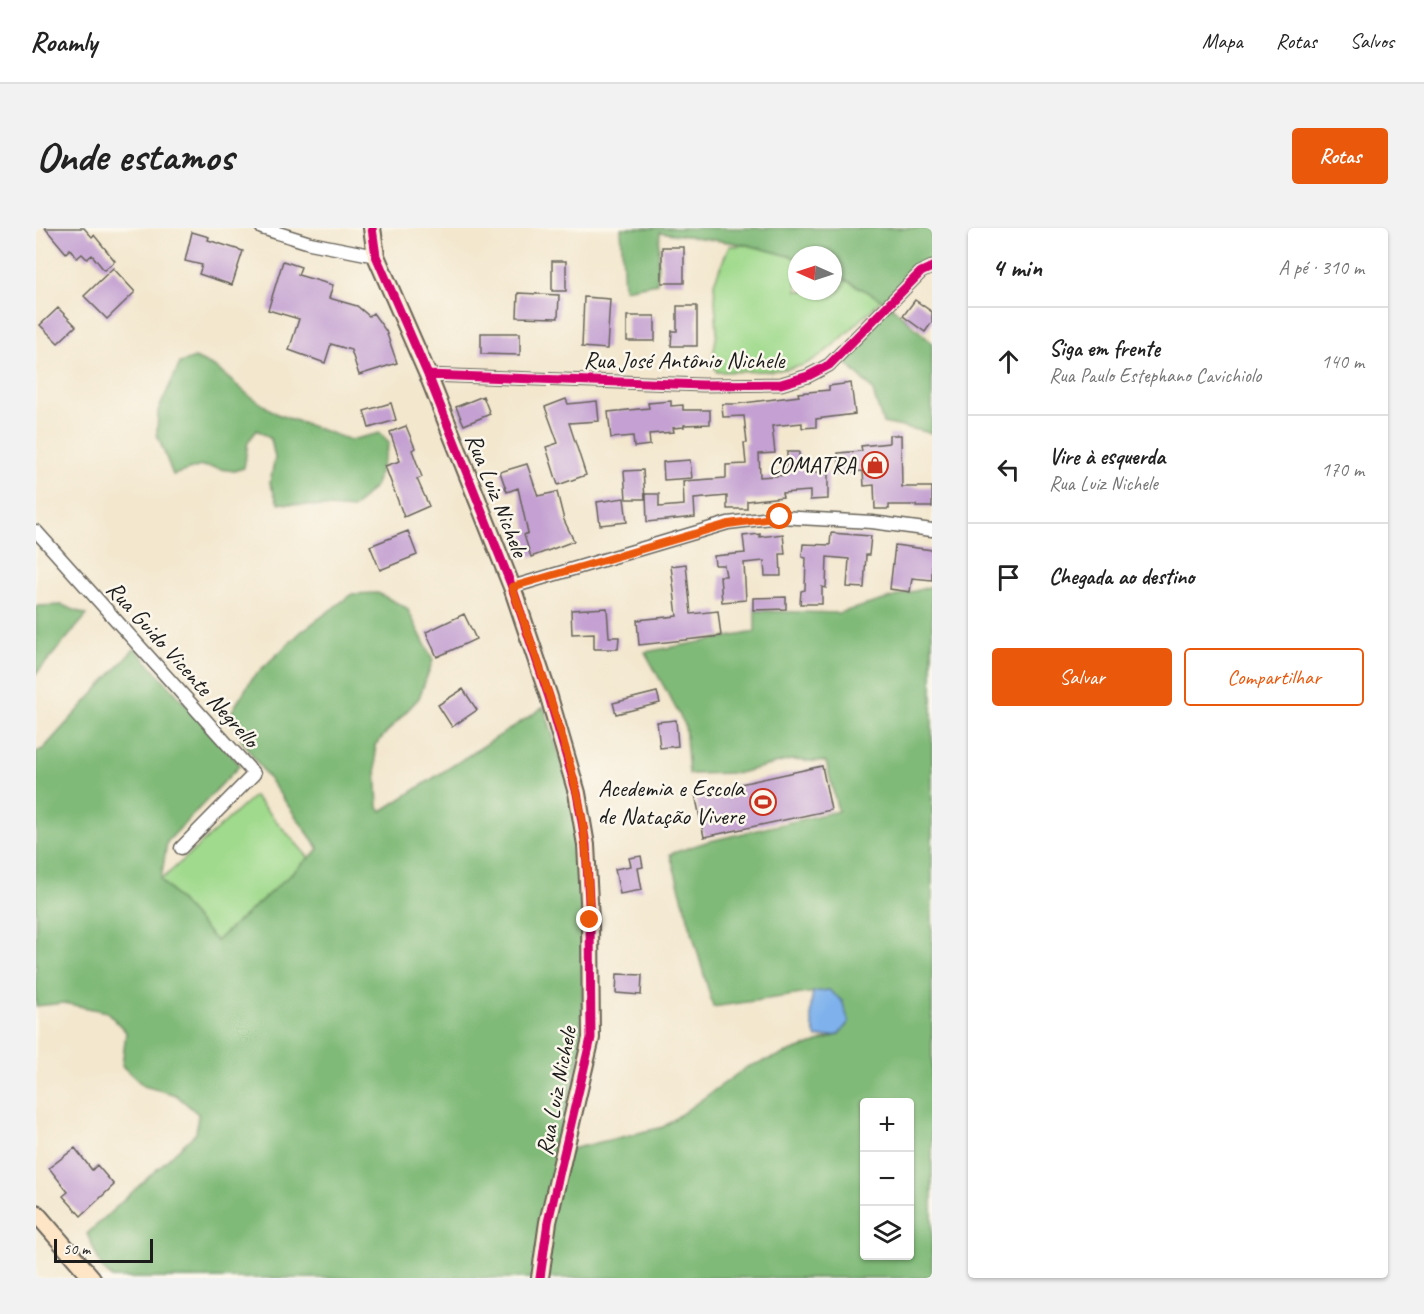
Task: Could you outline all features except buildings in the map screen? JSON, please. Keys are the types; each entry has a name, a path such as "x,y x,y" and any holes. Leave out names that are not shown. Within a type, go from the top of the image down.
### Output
{"street":[{"path":"262,228 310,243 376,256"},
{"name":"Rua Luiz Nichele","path":"372,228 376,256 428,375 512,587 549,698 577,793 586,845 590,920 591,1038 548,1222 540,1278"},
{"name":"Rua José Antônio Nichele","path":"428,375 703,385 781,384 808,376 829,365 921,272 932,267"},
{"path":"512,587 728,524 780,517 872,522 932,530"},
{"name":"Rua Guido Vicente Negrello","path":"36,531 254,774 181,848"},
{"path":"36,1213 92,1278"}],"green space":[{"path":"621,228 932,228 932,261 887,302 932,343 932,433 883,423 872,389 841,358 886,302 842,278 842,246 788,246 788,256 748,245 660,232 657,283 624,289"},
{"path":"748,245 788,256 788,300 842,300 842,278 882,299 843,337 810,362 780,370 717,372 712,362 717,333 714,283 729,246"},
{"path":"195,358 216,368 251,397 277,414 350,440 380,433 389,443 375,486 353,509 278,503 270,483 275,458 271,439 257,430 248,442 244,468 234,471 201,466 173,475 157,434 158,411 180,363"},
{"path":"932,586 932,1278 112,1278 102,1268 87,1234 196,1133 198,1114 176,1095 144,1086 122,1066 126,1032 107,1012 64,1003 36,1006 36,752 43,749 135,648 240,765 167,842 161,880 216,941 319,849 242,741 232,711 253,677 302,631 352,594 378,593 407,608 433,660 419,698 375,745 378,807 382,811 544,707 569,787 581,848 583,1044 555,1153 663,1127 747,1067 838,1035 849,1022 829,990 713,1007 670,854 706,842 838,811 826,762 790,760 739,773 689,774 685,725 645,652 755,632 755,611 839,613"},
{"path":"62,605 87,615 36,674 36,606"},
{"path":"254,796 309,858 216,941 161,880"}],"water":[{"path":"829,990 842,1001 849,1022 838,1035 817,1038 811,1016 813,992"}],"cycle path":[{"path":"372,228 376,256 428,375 512,587 549,697 577,793 586,845 590,920 591,1038 548,1222 540,1278"},
{"path":"428,375 703,385 781,384 808,376 829,365 921,272 932,267"}],"place":[{"name":"COMATRA","path":"875,465"},
{"name":"Acedemia e Escola de Natação Vivere","path":"763,802"}],"route":[{"path":"590,920 586,845 577,793 549,698 512,587 728,524 780,517"}]}
